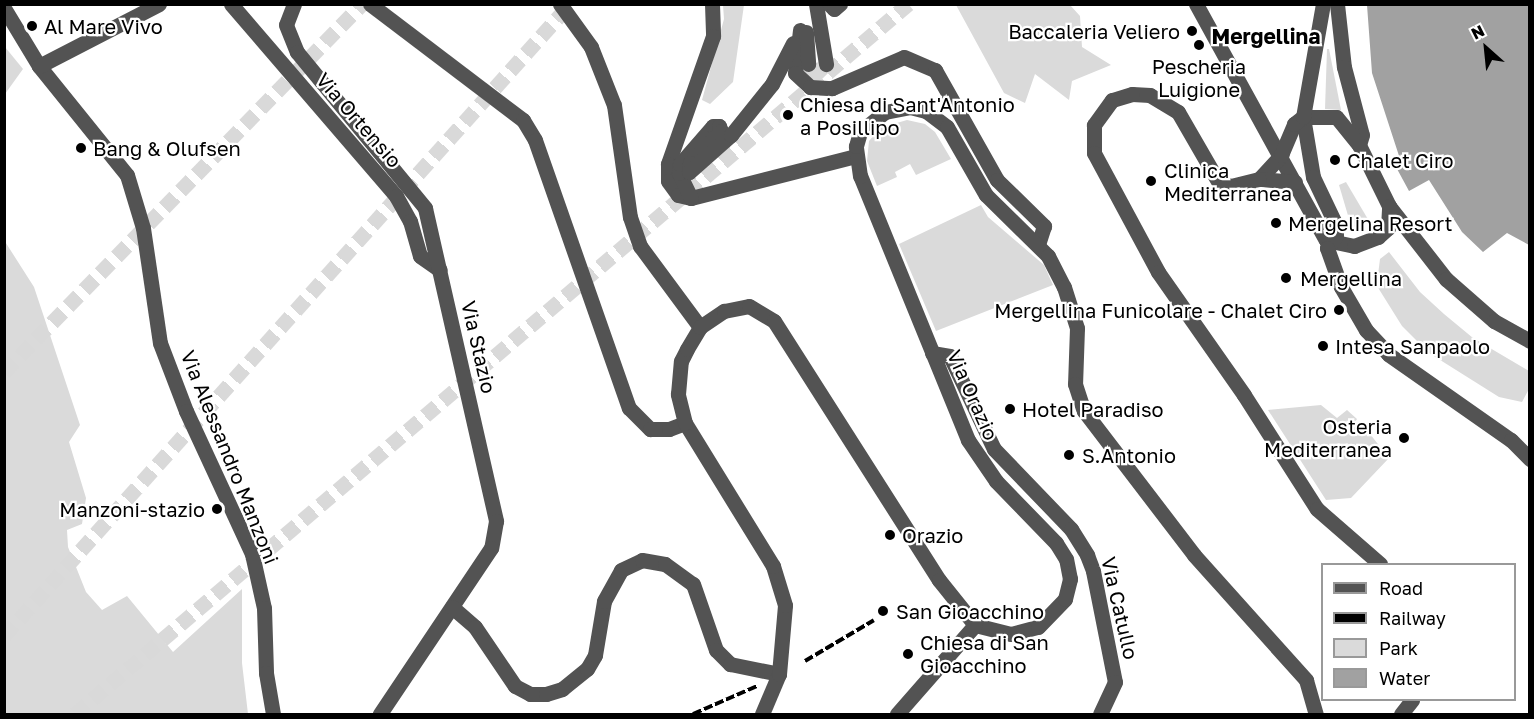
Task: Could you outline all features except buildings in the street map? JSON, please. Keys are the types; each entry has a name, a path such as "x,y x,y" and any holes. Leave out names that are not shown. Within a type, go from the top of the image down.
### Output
{"street":[{"path":"39,66 159,4"},
{"name":"Via Ortensio","path":"231,4 396,196 410,221 420,256 440,270"},
{"name":"Via Stazio","path":"294,4 286,25 290,39 308,68 418,196 430,223 495,521 491,548 380,714"},
{"path":"370,4 523,120 535,140 629,408 650,429 669,429 685,423"},
{"path":"560,4 591,46 614,105 630,217 640,246 700,327"},
{"path":"712,4 713,36 666,172 678,195 691,198 856,156 860,132 878,116 901,107 926,111 947,128 986,195 1038,243 1055,268 1074,314 1078,338 1075,384 1084,411 1194,555 1306,680 1316,714"},
{"path":"816,4 826,64"},
{"path":"829,4 834,9 840,4"},
{"path":"1196,4 1281,155 1323,236 1332,241 1354,246 1378,237 1388,228 1389,206"},
{"path":"1323,4 1303,117 1313,177 1334,221 1336,236 1327,248 1341,287 1366,330 1388,354 1511,440 1530,459"},
{"path":"1337,4 1344,67 1362,135 1359,145"},
{"name":"Via Alessandro Manzoni","path":"4,8 39,66 127,175 143,228 160,343 186,411 252,554 264,608 266,673 273,714"},
{"path":"691,198 679,173 680,164 713,126 719,126 721,131 690,163 689,172 731,135 772,84 800,30"},
{"path":"800,30 806,32 808,64"},
{"path":"800,30 795,75 810,87 824,89 904,57 931,67 997,180 1044,226 1038,243"},
{"path":"1295,182 1259,179 1231,186 1219,183 1178,111 1150,95 1132,94 1112,100 1094,125 1094,153 1158,272 1244,394 1317,509 1379,563"},
{"path":"1259,179 1281,155 1294,124 1303,117 1336,117 1359,145 1389,206 1446,279 1494,321 1530,341"},
{"name":"Via Orazio","path":"856,156 866,191 932,353 979,460 1056,543 1069,569 1065,599 1038,627 1011,634 975,625"},
{"path":"762,714 779,674 784,605 772,566 685,423 678,394 681,361 700,327 736,307 758,309 774,321 939,580 975,625 897,714"},
{"name":"Via Catullo","path":"932,353 951,357 994,449 1071,529 1087,555 1093,571 1115,682 1100,714"},
{"path":"452,607 474,627 515,686 530,694 546,694 562,689 587,669 595,655 604,601 621,570 642,560 664,564 693,584 716,650 730,664 779,674"},
{"path":"1401,714 1411,701"}],"green space":[{"path":"723,5 744,5 733,82 710,104 702,100 724,19"},
{"path":"956,5 1070,5 1080,16 1082,47 1111,65 1072,81 1069,100 1035,74 1025,103 1004,93"},
{"path":"5,47 23,69 4,94"},
{"path":"1327,49 1329,49 1341,110 1325,109"},
{"path":"907,120 925,124 935,132 951,159 916,175 910,164 895,172 897,177 877,186 867,161 869,141 880,128"},
{"path":"1346,182 1369,221 1352,229 1339,185"},
{"path":"981,205 988,217 1044,265 1053,285 936,331 899,244"},
{"path":"4,240 34,287 80,425 69,442 86,498 82,524 67,530 68,547 86,592 102,610 127,596 173,652 242,589 242,663 248,714 5,714"},
{"path":"1389,252 1420,292 1444,314 1473,338 1529,371 1529,389 1522,402 1499,397 1429,353 1402,326 1372,278 1378,275 1380,259"},
{"path":"1321,405 1337,418 1347,410 1357,419 1353,426 1362,434 1366,429 1389,458 1351,498 1326,500 1268,410"}],"water":[{"path":"1367,5 1529,5 1529,245 1507,233 1483,252 1462,232 1429,180 1409,191 1396,167 1401,162 1372,73"}],"tunnel":[{"path":"4,372 362,4"},
{"path":"4,636 570,4"},
{"path":"75,714 908,4"},
{"path":"808,64 816,74 826,64"}],"railway":[{"path":"805,661 874,620"},
{"path":"693,714 757,686"}],"place":[{"name":"Al Mare Vivo","path":"32,26"},
{"name":"Baccaleria Veliero","path":"1192,31"},
{"name":"Pescheria Luigione","path":"1199,45"},
{"name":"Chiesa di Sant'Antonio a Posillipo","path":"788,115"},
{"name":"Bang & Olufsen","path":"81,148"},
{"name":"Chalet Ciro","path":"1335,160"},
{"name":"Clinica Mediterranea","path":"1151,181"},
{"name":"Mergelina Resort","path":"1276,223"},
{"name":"Mergellina","path":"1286,278"},
{"name":"Mergellina Funicolare - Chalet Ciro","path":"1339,310"},
{"name":"Intesa Sanpaolo","path":"1323,346"},
{"name":"Hotel Paradiso","path":"1010,409"},
{"name":"Osteria Mediterranea","path":"1404,438"},
{"name":"S.Antonio","path":"1069,455"},
{"name":"Manzoni-stazio","path":"217,509"},
{"name":"Orazio","path":"890,535"},
{"name":"San Gioacchino","path":"883,611"},
{"name":"Chiesa di San Gioacchino","path":"908,654"}],"district":[{"name":"Mergellina","path":"1266,36"}]}
